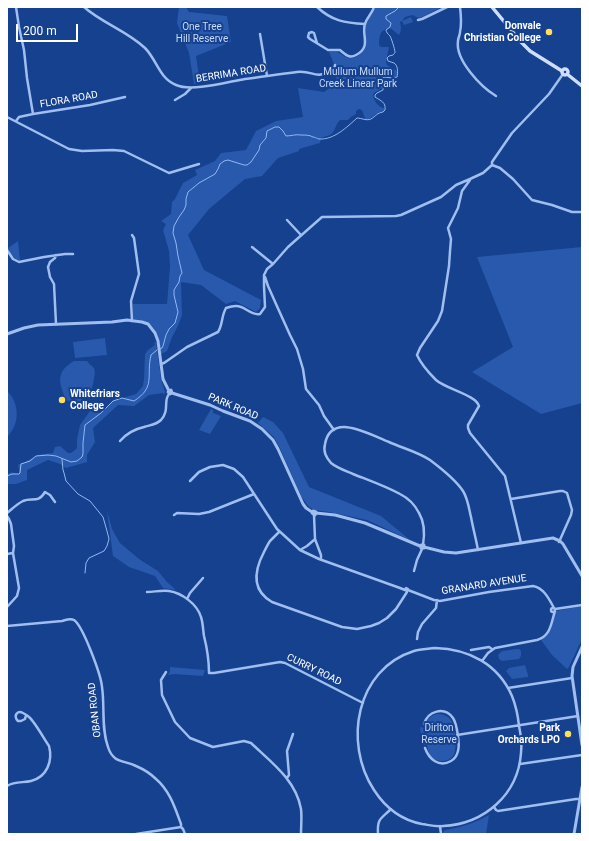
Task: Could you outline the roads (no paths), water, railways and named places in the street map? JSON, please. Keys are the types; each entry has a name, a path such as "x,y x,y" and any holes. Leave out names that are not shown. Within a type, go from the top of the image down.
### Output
{"main road":[{"path":"492,7 530,51 582,86"}],"street":[{"path":"16,7 33,114"},
{"name":"BERRIMA ROAD","path":"84,7 144,47 162,74 168,80 180,87 192,88 300,72 323,75 335,68"},
{"path":"317,7 328,16 338,20 348,23 365,24"},
{"path":"317,43 328,50 340,50 348,56 356,55 362,50 365,44 364,28 374,7"},
{"path":"418,20 447,7"},
{"path":"460,7 462,24 458,41 459,53 463,61 481,84 496,96"},
{"path":"260,34 267,76"},
{"path":"160,364 164,363 187,347 218,332 221,328 223,314 226,308 236,306 243,307 255,315 260,314 265,307 264,275 267,269 288,247 322,217 401,215 441,197 456,185 483,173 492,165 492,162 512,133 549,94 564,73"},
{"path":"175,100 192,88"},
{"name":"FLORA ROAD","path":"16,121 17,118 33,114 90,105 125,97"},
{"path":"7,117 69,149 82,151 124,151 167,172 199,164"},
{"path":"492,165 500,168 509,175 532,200 572,212 582,212"},
{"path":"470,180 462,191 458,208 448,228 451,239 442,311 438,321 417,355 424,367 436,380 446,387 477,402 479,406 468,425 468,428 470,433 505,476 521,543"},
{"path":"287,220 301,235"},
{"path":"132,235 134,238 139,274 131,301 132,321"},
{"path":"252,246 273,264"},
{"path":"7,250 14,259 19,262 56,255 73,254"},
{"path":"56,255 48,267 54,284 56,324"},
{"path":"264,275 290,335 298,349 304,369 306,389 319,405 324,416 334,430"},
{"path":"7,334 38,325 132,321 148,324 156,333 163,380 170,393 167,398 167,409 160,421 156,424 134,431 120,441"},
{"name":"PARK ROAD","path":"170,393 210,405 250,421 262,429 273,440 278,449 303,504 314,513"},
{"path":"414,571 425,532 418,510 408,499 395,491 338,467 329,460 324,450 325,443 327,437 334,430 344,427 351,427 423,456 442,469 456,482 465,494 478,550"},
{"path":"190,482 199,472 216,465 234,469 240,474 279,532 300,550 320,559 320,551 315,539 314,513 335,515 365,523 422,547 452,553 553,538 559,541 564,547 582,576"},
{"path":"511,499 560,491 567,493 572,510 559,541"},
{"path":"7,513 24,501 37,500 41,498 44,492 50,495 55,502"},
{"path":"174,515 177,513 199,514 209,512 254,494"},
{"path":"7,516 11,524 14,546 13,553 18,577 19,592 16,598 7,607"},
{"path":"279,532 268,544 256,572 260,592 272,602 342,628 357,629 370,626 383,620 396,609 406,590"},
{"path":"300,550 315,539"},
{"path":"7,554 13,553"},
{"name":"GRANARD AVENUE","path":"320,559 437,600 531,586 537,587 543,590 554,610"},
{"path":"147,592 170,591 187,599 190,593 203,578"},
{"name":"CURRY ROAD","path":"187,599 198,610 201,617 209,659 209,673 280,662 285,663 362,703"},
{"path":"417,638 422,624 436,608 437,600"},
{"path":"482,661 488,652 498,646 541,639 549,632 554,610 582,605"},
{"name":"OBAN ROAD","path":"7,626 62,621 67,619 76,622 84,636 99,673 104,706 104,726 108,747 113,757 117,760 136,765 158,780 166,790 185,834"},
{"path":"471,650 489,647 492,649"},
{"path":"582,647 573,667 572,678 582,745"},
{"path":"419,650 454,650 466,653 482,661 500,676 508,688 515,706 522,747 520,764 516,777 509,790 494,807 481,816 466,823 452,826 440,826 426,825 411,821 399,815 380,799 369,782 362,766 357,733 358,718 362,703 371,685 380,673 390,664 419,650"},
{"path":"166,672 161,680 162,695 175,722 190,738 213,747 244,741 251,744 287,778 294,790 301,810 301,834"},
{"path":"508,688 572,678"},
{"path":"424,724 427,717 431,713 439,711 451,716 454,720 458,751 454,758 443,764 435,762 425,748"},
{"path":"7,786 17,782 30,781 41,776 46,772 51,758 49,746 30,718 26,715"},
{"path":"457,735 578,716"},
{"path":"287,778 289,775 287,751 293,734"},
{"path":"520,764 582,754"},
{"path":"574,834 582,787"},
{"path":"494,807 498,811 580,799"},
{"path":"378,834 379,821 391,809"},
{"path":"440,826 441,834"},
{"path":"136,834 181,827"}],"waterway":[{"path":"160,349 163,346 169,329 175,323 178,312 174,290 182,273 173,233 174,226 186,205 188,192 199,183 215,174 220,164 224,161 228,160 247,165 251,162 259,150 260,145 266,138 267,131 275,127 279,127 286,136 306,135 319,139 325,139 340,132 357,118 369,120 383,112 385,110 385,105 375,97 375,95 383,90 384,77 397,77 398,73 395,64 388,61 387,58 395,52 391,37 386,31 390,27 391,23 386,19 386,16 399,7"},
{"path":"7,476 19,474 21,464 30,461 36,456 56,456 71,462 77,461 82,457 85,425 101,413 113,401 122,398 134,401 141,396 148,386 151,355 157,350"},
{"path":"62,459 66,481 78,494 90,501 103,517 109,539 104,551 89,558 86,563 85,573"}],"place":[{"name":"Donvale Christian College","path":"549,32"},
{"name":"Whitefriars College","path":"62,400"},
{"name":"Park Orchards LPO","path":"568,734"}],"park label":[{"name":"One Tree Hill Reserve","path":"202,32"},
{"name":"Mullum Mullum Creek Linear Park","path":"358,78"},
{"name":"Dirlton Reserve","path":"439,734"}]}
